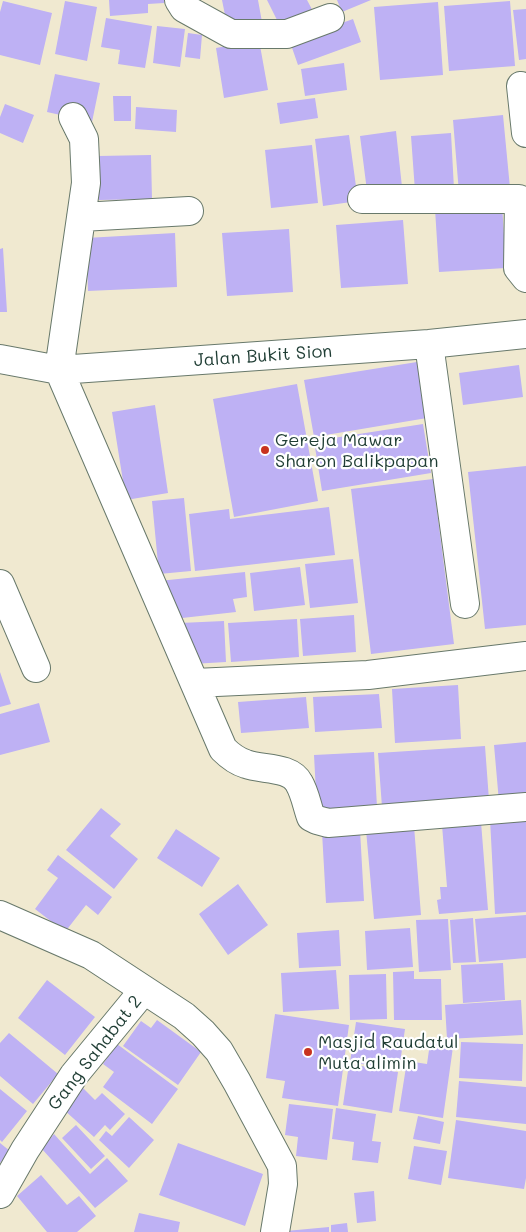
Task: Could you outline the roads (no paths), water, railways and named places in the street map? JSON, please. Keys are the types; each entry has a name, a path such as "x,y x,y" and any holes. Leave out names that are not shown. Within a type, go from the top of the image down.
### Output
{"street":[{"path":"179,0 184,8 231,34 287,34 330,18"},
{"path":"521,86 526,133"},
{"path":"73,117 84,139 86,183 59,370 223,749 232,758 247,764 282,771 292,775 299,782 311,817 328,823 526,807"},
{"path":"362,199 522,191 518,268 526,278"},
{"path":"81,217 189,211"},
{"name":"Jalan Bukit Sion","path":"0,359 59,370 429,344 526,334"},
{"path":"429,344 465,604"},
{"path":"0,584 36,668"},
{"path":"195,683 368,675 526,656"},
{"path":"0,915 91,955 184,1016 203,1032 219,1051 282,1166 283,1184 275,1232"},
{"name":"Gang Sahabat 2","path":"0,1194 25,1150 74,1075 144,990"}],"place":[{"name":"Gereja Mawar Sharon Balikpapan","path":"265,450"},
{"name":"Masjid Raudatul Muta'alimin","path":"308,1052"}]}
